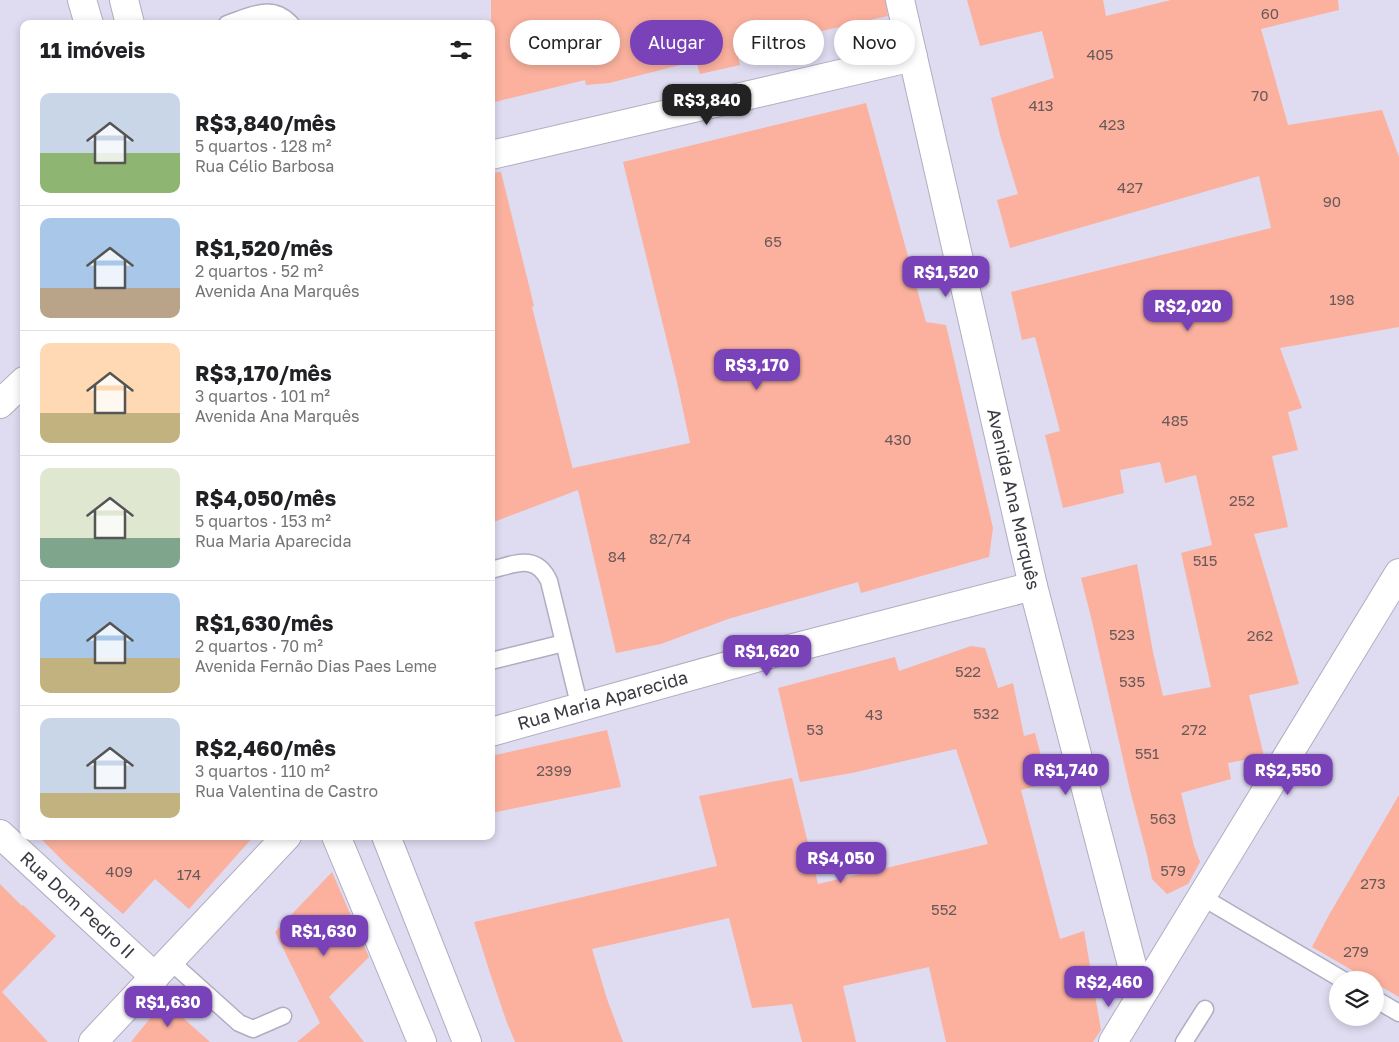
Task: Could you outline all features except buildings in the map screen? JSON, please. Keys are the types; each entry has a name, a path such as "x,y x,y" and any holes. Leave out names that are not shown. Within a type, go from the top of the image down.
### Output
{"street":[{"path":"82,0 87,20"},
{"path":"124,0 129,20"},
{"name":"Avenida Ana Marquês","path":"900,0 905,20"},
{"path":"495,153 878,65"},
{"name":"Avenida Ana Marquês","path":"915,65 1033,586 1140,996"},
{"path":"0,404 20,385"},
{"path":"1113,1042 1399,573"},
{"name":"Rua Maria Aparecida","path":"495,731 770,654 1033,586"},
{"name":"Rua Dom Pedro II","path":"0,834 162,969"},
{"path":"93,1042 283,840"},
{"path":"338,840 422,1042"},
{"path":"388,840 467,1042"}],"lane":[{"path":"240,20 268,11 281,15 287,20"},
{"path":"495,569 529,562 545,572 549,581 580,708"},
{"path":"495,660 564,643"},
{"path":"1202,896 1329,972"},
{"path":"162,969 239,1022 253,1029 283,1016"},
{"path":"1384,1004 1399,1013"},
{"path":"1184,1042 1205,1008"}]}
